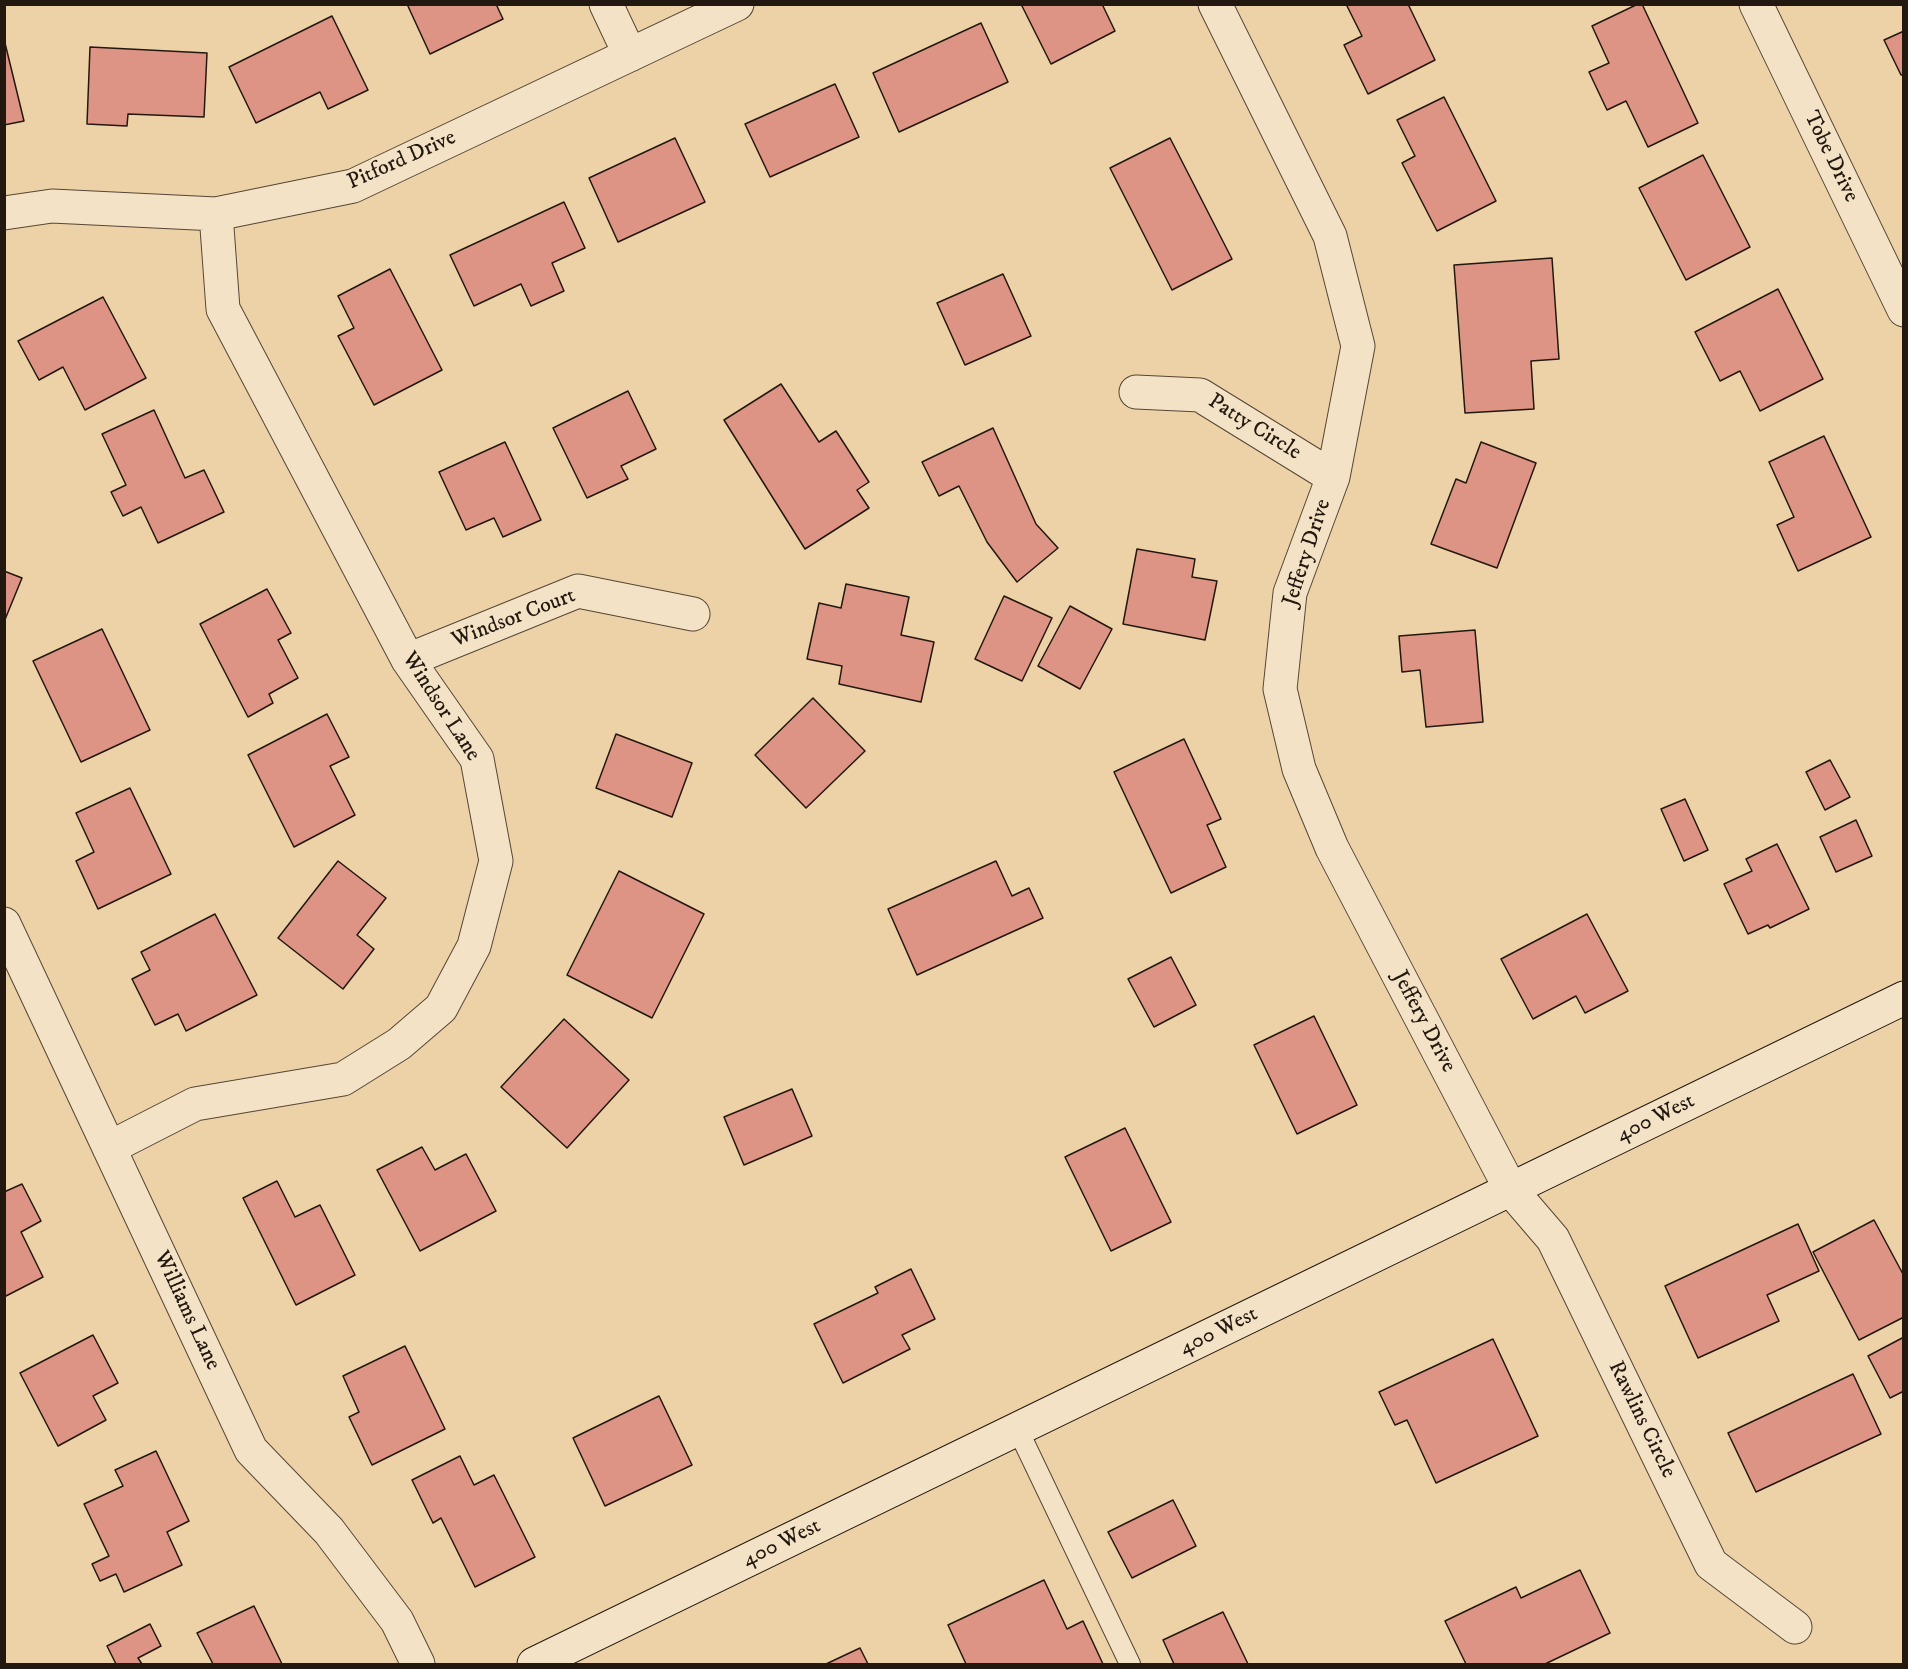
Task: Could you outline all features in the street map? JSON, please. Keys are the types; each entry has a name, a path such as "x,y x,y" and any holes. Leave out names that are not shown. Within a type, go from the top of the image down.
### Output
{"street":[{"path":"606,4 630,55"},
{"name":"Pitford Drive","path":"4,213 52,206 216,214 353,186 737,4"},
{"name":"Jeffery Drive","path":"1215,4 1330,236 1358,346 1333,477 1290,593 1280,689 1296,758 1332,848 1510,1190"},
{"name":"Tobe Drive","path":"1756,4 1904,309"},
{"name":"Windsor Lane","path":"110,1148 195,1104 343,1079 399,1044 441,1008 474,946 496,861 477,759 408,660 223,309 216,214"},
{"name":"Patty Circle","path":"1136,392 1200,395 1333,477"},
{"name":"Windsor Court","path":"408,660 578,591 693,614"},
{"name":"Williams Lane","path":"4,924 251,1450 329,1531 397,1621 418,1665"},
{"name":"400 West","path":"534,1665 1904,998"},
{"name":"Rawlins Circle","path":"1510,1190 1553,1239 1711,1564 1795,1627"}],"lane":[{"path":"1018,1430 1130,1665"}],"building":[{"path":"407,4 496,4 503,19 430,54"},
{"path":"1021,4 1102,4 1115,31 1051,64"},
{"path":"1346,4 1408,4 1435,60 1368,94 1344,45 1362,36"},
{"path":"1642,4 1698,123 1648,147 1626,101 1607,110 1589,72 1609,63 1592,26"},
{"path":"332,16 368,90 328,109 320,92 256,123 229,67"},
{"path":"981,23 1008,82 899,132 873,73"},
{"path":"1904,31 1904,74 1901,75 1884,40"},
{"path":"4,39 24,121 4,125"},
{"path":"90,47 207,53 204,117 128,114 127,126 87,124"},
{"path":"835,84 859,137 770,177 745,124"},
{"path":"1444,97 1496,201 1437,231 1402,163 1415,156 1397,120"},
{"path":"675,138 705,202 618,242 589,178"},
{"path":"1170,138 1232,259 1172,290 1110,168"},
{"path":"1703,155 1750,247 1686,280 1639,188"},
{"path":"564,202 585,248 552,263 564,291 531,306 521,284 474,306 450,255"},
{"path":"1552,258 1559,359 1531,361 1534,409 1465,413 1454,265"},
{"path":"390,269 442,370 374,405 338,336 354,328 338,296"},
{"path":"1003,274 1031,336 965,365 937,303"},
{"path":"1778,289 1823,379 1760,411 1740,371 1720,381 1695,332"},
{"path":"103,297 146,378 85,410 63,367 39,380 18,341"},
{"path":"781,384 819,442 836,431 869,482 857,490 869,508 805,549 724,420"},
{"path":"628,391 656,449 621,466 628,479 587,498 553,428"},
{"path":"154,410 185,478 204,470 224,512 158,543 141,507 123,516 111,492 126,485 102,434"},
{"path":"993,428 1036,524 1058,548 1017,582 987,542 959,486 939,496 922,462"},
{"path":"1824,436 1871,537 1798,571 1777,525 1794,517 1769,462"},
{"path":"505,442 541,520 503,537 494,518 466,530 439,472"},
{"path":"1481,442 1536,463 1497,568 1431,544 1456,479 1466,483"},
{"path":"1137,549 1195,559 1192,577 1217,581 1205,640 1123,624"},
{"path":"4,571 22,578 4,622"},
{"path":"846,584 909,597 901,635 934,642 921,702 839,684 842,666 807,659 819,603 841,608"},
{"path":"267,589 291,633 278,640 298,678 269,694 273,703 248,717 200,624"},
{"path":"1004,596 1052,618 1022,681 975,659"},
{"path":"1070,606 1112,629 1080,689 1038,666"},
{"path":"102,629 150,730 81,762 33,661"},
{"path":"1475,630 1483,722 1426,727 1420,670 1402,672 1399,636"},
{"path":"813,698 865,751 806,808 755,755"},
{"path":"327,714 349,757 330,766 355,815 294,847 248,755"},
{"path":"616,734 692,763 672,817 596,788"},
{"path":"1184,739 1221,819 1207,825 1226,867 1171,893 1114,772"},
{"path":"1830,760 1850,797 1825,810 1806,772"},
{"path":"130,788 171,874 98,909 76,861 94,852 76,813"},
{"path":"1685,799 1708,850 1684,861 1661,809"},
{"path":"1856,820 1872,856 1836,872 1820,837"},
{"path":"1777,844 1809,909 1770,928 1768,925 1748,934 1724,884 1752,871 1746,859"},
{"path":"338,861 386,898 357,935 374,949 343,989 278,938"},
{"path":"996,861 1012,896 1029,888 1043,918 917,975 888,909"},
{"path":"619,871 704,914 652,1018 567,975"},
{"path":"215,914 257,995 186,1031 178,1014 155,1025 132,979 150,970 141,952"},
{"path":"1587,914 1628,991 1585,1013 1576,996 1533,1019 1501,959"},
{"path":"1171,957 1196,1005 1154,1027 1128,979"},
{"path":"1314,1016 1357,1105 1297,1134 1254,1045"},
{"path":"564,1019 629,1080 567,1148 501,1087"},
{"path":"792,1089 812,1136 744,1165 724,1117"},
{"path":"1125,1128 1171,1222 1111,1251 1065,1157"},
{"path":"422,1147 435,1170 466,1154 496,1211 420,1251 377,1170"},
{"path":"277,1181 295,1217 320,1205 355,1275 296,1305 243,1198"},
{"path":"22,1184 41,1221 21,1232 43,1277 4,1297 4,1192"},
{"path":"1874,1220 1904,1276 1904,1317 1859,1340 1813,1252"},
{"path":"1798,1224 1819,1271 1767,1295 1779,1321 1698,1358 1665,1286"},
{"path":"911,1269 935,1319 902,1335 910,1349 843,1383 814,1324 878,1293 875,1287"},
{"path":"93,1335 118,1383 93,1396 106,1420 58,1446 20,1373"},
{"path":"1904,1337 1904,1391 1890,1398 1868,1356"},
{"path":"1493,1339 1538,1436 1436,1483 1407,1420 1395,1425 1379,1392"},
{"path":"405,1346 445,1429 372,1465 349,1417 359,1412 343,1376"},
{"path":"1853,1374 1881,1434 1756,1492 1728,1433"},
{"path":"659,1396 692,1465 605,1506 573,1438"},
{"path":"156,1451 189,1521 167,1532 182,1565 124,1592 116,1574 100,1581 92,1564 109,1556 84,1504 123,1486 115,1470"},
{"path":"460,1456 474,1485 494,1475 535,1557 475,1587 441,1518 433,1523 412,1480"},
{"path":"1173,1500 1196,1546 1132,1578 1108,1532"},
{"path":"1580,1570 1610,1633 1545,1664 1466,1664 1445,1621 1516,1587 1521,1598"},
{"path":"1044,1580 1067,1629 1083,1621 1103,1664 966,1664 948,1625"},
{"path":"254,1606 282,1664 213,1664 197,1633"},
{"path":"1223,1612 1248,1664 1174,1664 1163,1640"},
{"path":"150,1624 161,1646 138,1658 142,1664 116,1664 107,1646"},
{"path":"860,1648 868,1664 826,1664"}]}
